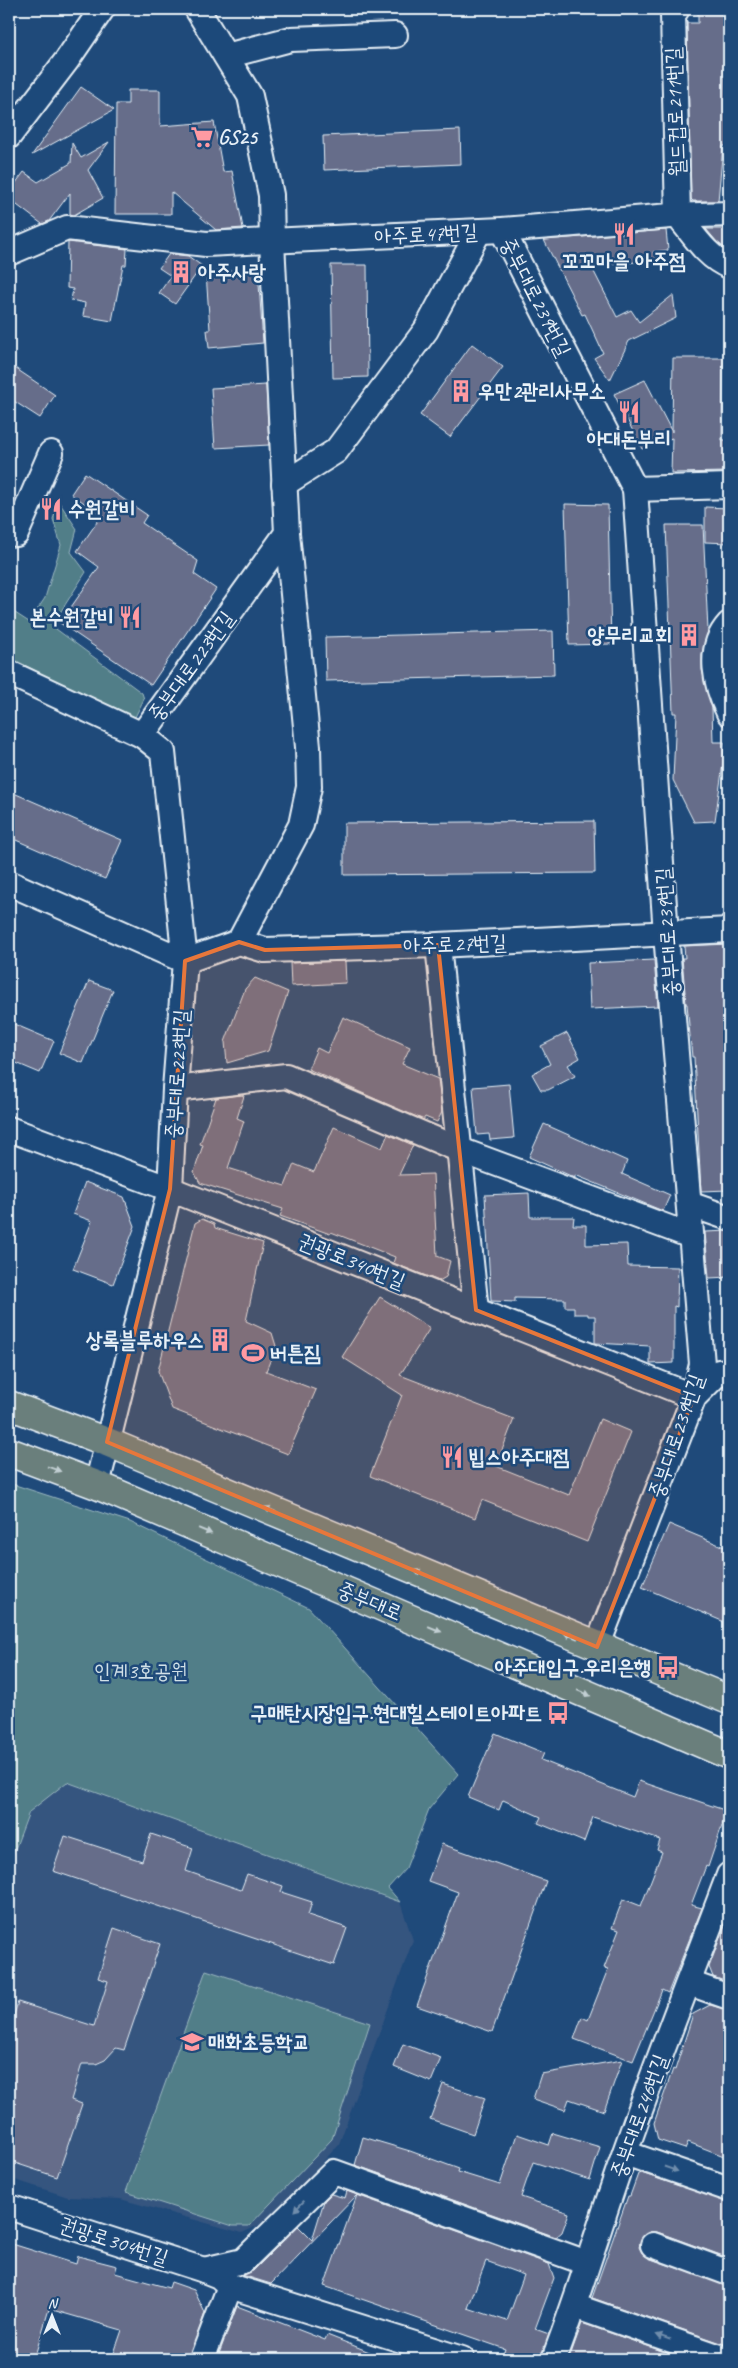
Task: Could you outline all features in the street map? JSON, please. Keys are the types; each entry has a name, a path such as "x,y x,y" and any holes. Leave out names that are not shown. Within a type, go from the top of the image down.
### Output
{"main road":[{"path":"9,1404 107,1442 597,1647 729,1700"},
{"name":"중부대로","path":"9,1452 97,1485 729,1755"}],"street":[{"path":"9,136 67,60 102,9"},
{"path":"9,883 185,961 239,942 301,825 309,787 308,747 286,533 271,195 250,96 197,9"},
{"name":"월드컵로211번길","path":"677,9 672,15 678,216"},
{"path":"226,56 292,39 395,35"},
{"name":"아주로47번길","path":"9,253 66,228 206,244 491,231 678,216 729,214"},
{"path":"678,216 699,242 722,264 729,266"},
{"path":"284,484 336,451 426,330 491,231"},
{"name":"중부대로239번길","path":"491,231 635,489 666,934 702,1364 694,1397 597,1647"},
{"path":"9,532 16,534 51,452"},
{"path":"635,489 729,486"},
{"name":"중부대로223번길","path":"97,1485 170,1189 174,1089 185,961 163,752 142,735 286,533"},
{"path":"729,624 720,634 715,663 720,694 729,713"},
{"path":"9,673 142,735"},
{"name":"아주로27번길","path":"239,942 265,950 438,945 729,930"},
{"path":"438,945 476,1310"},
{"path":"174,1089 286,1076 460,1150 691,1236"},
{"name":"권광로340번길","path":"9,1129 170,1189 694,1397"},
{"path":"688,1204 729,1218"},
{"path":"694,1397 719,1372 729,1371"},
{"name":"중부대로246번길","path":"554,2359 574,2306 625,2153 729,1875"},
{"path":"689,1983 729,1997"},
{"path":"625,2153 729,2189"},
{"path":"202,2359 218,2277 243,2262 334,2172 587,2263"},
{"name":"권광로304번길","path":"9,2207 218,2277"},
{"path":"653,2245 729,2273"},
{"path":"218,2277 462,2359"},
{"path":"574,2306 726,2359"}],"highlighted area":[{"path":"239,942 265,950 438,945 476,1310 694,1397 597,1647 107,1442 170,1189 185,961"}],"shaded area":[{"name":"매화초등학교","path":"67,1781 400,1902 413,1940 339,2144 272,2219 242,2233 120,2199 68,2197 9,2178 9,1865 29,1812"}],"green space":[{"path":"59,502 77,529 71,552 86,572 56,619 56,629 142,693 144,699 133,721 9,657 9,609 29,622 45,598 61,545 53,519"},
{"name":"인계3호공원","path":"9,1483 130,1522 309,1608 458,1774 429,1809 406,1868 388,1888 400,1902 67,1782 29,1812 9,1865"},
{"path":"206,1970 370,2023 332,2139 249,2226 233,2226 126,2192"}],"building":[{"path":"698,9 729,9 729,53 724,54 727,112 729,112 729,146 723,146 718,201 693,201 691,199 687,23 698,23"},
{"path":"81,87 114,110 32,155"},
{"path":"128,90 160,90 160,126 214,122 223,172 232,171 243,228 216,230 171,192 171,214 115,214 116,104 128,104"},
{"path":"460,130 461,164 324,170 323,136"},
{"path":"109,142 88,170 103,198 74,215 70,214 70,193 49,221 42,224 9,199 9,192 24,172 38,182 71,163 72,143 81,158"},
{"path":"706,229 729,229 729,251 717,242"},
{"path":"666,230 668,250 653,252 659,260 591,266 617,317 631,310 639,322 673,295 676,318 629,341 610,380 594,358 603,353 585,314 582,315 544,240"},
{"path":"68,242 127,249 126,265 123,265 112,321 83,316 85,303 71,300 73,289 67,288"},
{"name":"아주사랑","path":"169,254 188,256 202,266 175,304 159,293 171,276 159,268"},
{"path":"331,265 367,265 368,377 333,378"},
{"path":"258,269 263,343 209,348 207,330 210,330 206,273"},
{"name":"우만2관리사무소","path":"472,344 503,367 450,437 420,415"},
{"path":"673,358 723,358 722,440 729,440 729,472 671,473 672,438 642,449 614,394 645,380 672,432"},
{"path":"9,364 55,395 40,418 9,398"},
{"path":"266,385 269,445 215,448 211,388"},
{"path":"85,473 147,515 142,523 198,561 194,574 216,589 151,685 60,623 99,567 77,551 102,515 71,494"},
{"path":"565,504 608,505 611,644 569,645"},
{"path":"705,507 729,508 729,543 705,542"},
{"path":"666,525 703,525 708,631 702,654 702,670 712,708 713,742 724,742 715,821 694,822 673,780 676,713 673,713"},
{"path":"553,631 554,675 326,681 325,637"},
{"path":"9,791 122,840 105,879 9,837"},
{"path":"594,821 595,873 344,875 344,823"},
{"path":"729,944 729,1190 701,1191 694,1057 692,1057 682,958 685,958 684,946"},
{"path":"654,960 658,1006 590,1009 588,963"},
{"path":"345,961 346,983 291,986 290,963"},
{"path":"255,978 288,992 268,1051 227,1063 225,1042 245,989"},
{"path":"89,981 113,990 83,1063 59,1053"},
{"path":"343,1017 410,1047 402,1064 438,1079 442,1112 437,1122 425,1117 423,1120 308,1069 317,1048 327,1053"},
{"path":"9,1022 54,1041 40,1073 9,1060"},
{"path":"567,1033 580,1058 568,1065 575,1076 548,1090 541,1090 532,1074 550,1064 541,1046"},
{"path":"509,1084 514,1138 490,1140 489,1134 477,1135 473,1087"},
{"path":"244,1096 237,1118 244,1121 228,1168 285,1186 294,1164 314,1172 334,1127 382,1148 388,1134 413,1145 399,1175 433,1174 437,1256 450,1261 446,1277 439,1281 393,1263 395,1257 331,1232 330,1234 280,1216 283,1209 200,1183 194,1172 203,1145 200,1144 216,1098"},
{"path":"544,1124 627,1161 622,1174 670,1195 663,1211 575,1175 575,1178 529,1157"},
{"path":"85,1182 124,1197 135,1226 113,1284 73,1269 92,1221 73,1214"},
{"path":"529,1193 530,1217 574,1217 573,1225 586,1225 586,1245 627,1244 628,1266 678,1267 677,1307 674,1306 674,1363 650,1364 650,1346 595,1343 595,1316 574,1314 574,1307 565,1307 565,1299 515,1298 515,1302 491,1301 485,1195"},
{"name":"상록블루하우스","path":"202,1219 214,1224 215,1228 263,1243 246,1321 272,1333 276,1346 266,1371 316,1390 288,1454 172,1409 158,1371 195,1223"},
{"path":"729,1231 729,1277 709,1278 705,1232"},
{"path":"380,1297 430,1328 400,1375 514,1419 496,1466 569,1495 600,1419 631,1432 587,1542 482,1500 475,1518 370,1476 402,1395 342,1357"},
{"path":"669,1524 729,1549 729,1624 642,1587"},
{"path":"495,1733 544,1753 541,1760 633,1797 639,1781 727,1811 708,1867 706,1866 691,1905 702,1908 668,1993 662,1990 633,2061 574,2039 582,2017 588,2020 608,1969 604,1968 619,1930 612,1928 623,1899 641,1906 662,1852 657,1850 660,1840 593,1817 584,1842 538,1823 541,1817 503,1800 499,1810 468,1797"},
{"path":"151,1834 193,1848 186,1871 241,1890 247,1874 283,1886 281,1892 312,1902 308,1915 347,1928 334,1965 53,1871 65,1836 142,1861"},
{"path":"442,1844 546,1881 492,2032 417,2006 458,1892 428,1881"},
{"path":"728,1917 729,1983 713,1977 709,1967"},
{"path":"114,1928 160,1944 124,2050 116,2048 105,2060 96,2064 82,2064 71,2100 82,2104 57,2177 9,2161 9,2016 13,2018 18,2002 94,2026 108,1981 98,1978"},
{"path":"710,2005 729,2010 729,2158 688,2142 685,2149 658,2140 654,2123 673,2069 675,2070 693,2014"},
{"path":"403,2044 441,2058 431,2082 394,2067"},
{"path":"622,2060 604,2111 569,2099 565,2110 533,2099 541,2074"},
{"path":"443,2084 485,2098 473,2134 430,2119"},
{"path":"553,2133 600,2147 590,2180 533,2162 521,2197 569,2213 562,2232 556,2237 355,2165 363,2137 410,2151 459,2169 458,2172 500,2185 517,2134 549,2145"},
{"path":"641,2173 729,2202 729,2258 657,2232 650,2232 644,2235 639,2247 648,2258 729,2286 729,2346 592,2298 628,2196 630,2196 638,2174"},
{"path":"347,2191 357,2195 271,2284 242,2275 253,2271 298,2226 312,2240 324,2201 331,2194 345,2198"},
{"path":"357,2195 549,2264 554,2278 535,2329 549,2334 541,2359 501,2359 505,2349 324,2286","holes":["486,2261 524,2275 507,2321 468,2308"]},
{"path":"9,2243 76,2264 78,2256 117,2266 115,2273 169,2288 171,2282 194,2290 205,2313 189,2359 112,2359 122,2330 49,2309 34,2359 9,2359"},
{"path":"237,2306 325,2340 327,2335 387,2359 217,2359"},
{"path":"582,2323 685,2359 569,2359"}],"place":[{"name":"GS25","path":"202,137"},
{"name":"꼬꼬마을 아주점","path":"624,234"},
{"name":"아주사랑","path":"181,272"},
{"name":"우만2관리사무소","path":"461,391"},
{"name":"아대돈부리","path":"629,412"},
{"name":"수원갈비","path":"51,509"},
{"name":"본수원갈비","path":"130,617"},
{"name":"양무리교회","path":"689,635"},
{"name":"상록블루하우스","path":"220,1340"},
{"name":"버튼짐","path":"253,1353"},
{"name":"빕스아주대점","path":"452,1457"},
{"name":"아주대입구.우리은행","path":"668,1667"},
{"name":"구매탄시장입구.현대힐스테이트아파트","path":"558,1713"},
{"name":"매화초등학교","path":"192,2042"}]}
